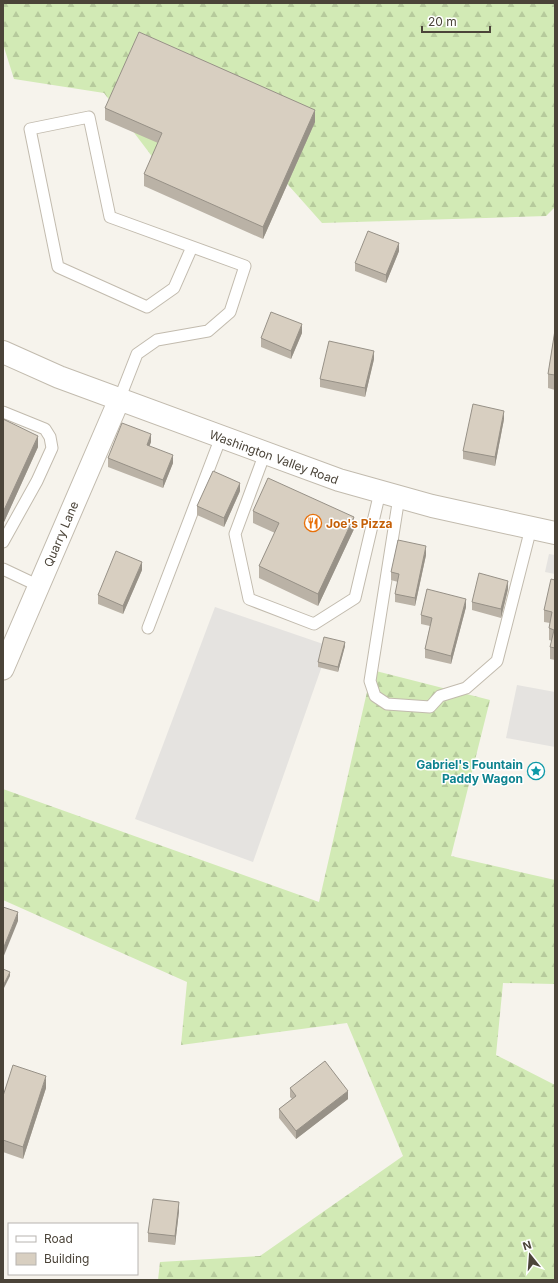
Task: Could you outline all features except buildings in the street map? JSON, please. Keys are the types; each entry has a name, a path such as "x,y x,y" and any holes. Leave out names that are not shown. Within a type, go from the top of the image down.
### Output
{"street":[{"name":"Washington Valley Road","path":"3,352 59,378 339,480 432,506 555,533"},
{"name":"Quarry Lane","path":"3,669 119,400"}],"lane":[{"path":"119,400 137,354 158,340 208,331 230,312 245,266 110,217 89,117 30,128 58,267 147,307 174,288 192,247"},
{"path":"3,412 45,429 50,437 52,448 37,481 3,542"},
{"path":"148,628 221,437"},
{"path":"265,453 235,534 249,599 314,624 355,598 390,494"},
{"path":"390,494 370,681 375,696 387,704 430,707 440,696 466,688 497,661 531,528"},
{"path":"3,569 39,586"}],"green space":[{"path":"3,3 555,3 555,207 546,216 322,223 227,116 157,163 104,93 14,79 3,44"},
{"path":"372,670 490,700 451,856 555,880 555,984 503,983 496,1055 555,1085 555,1280 158,1280 160,1262 260,1256 403,1156 347,1023 181,1045 187,982 3,900 3,789 319,902"}],"shaded area":[{"path":"549,554 555,555 555,574 545,572"},
{"path":"215,607 329,646 253,862 135,819"},
{"path":"517,685 555,692 555,747 506,738"}],"place":[{"name":"Joe's Pizza","path":"313,523"},
{"name":"Gabriel's Fountain Paddy Wagon","path":"536,771"}]}
